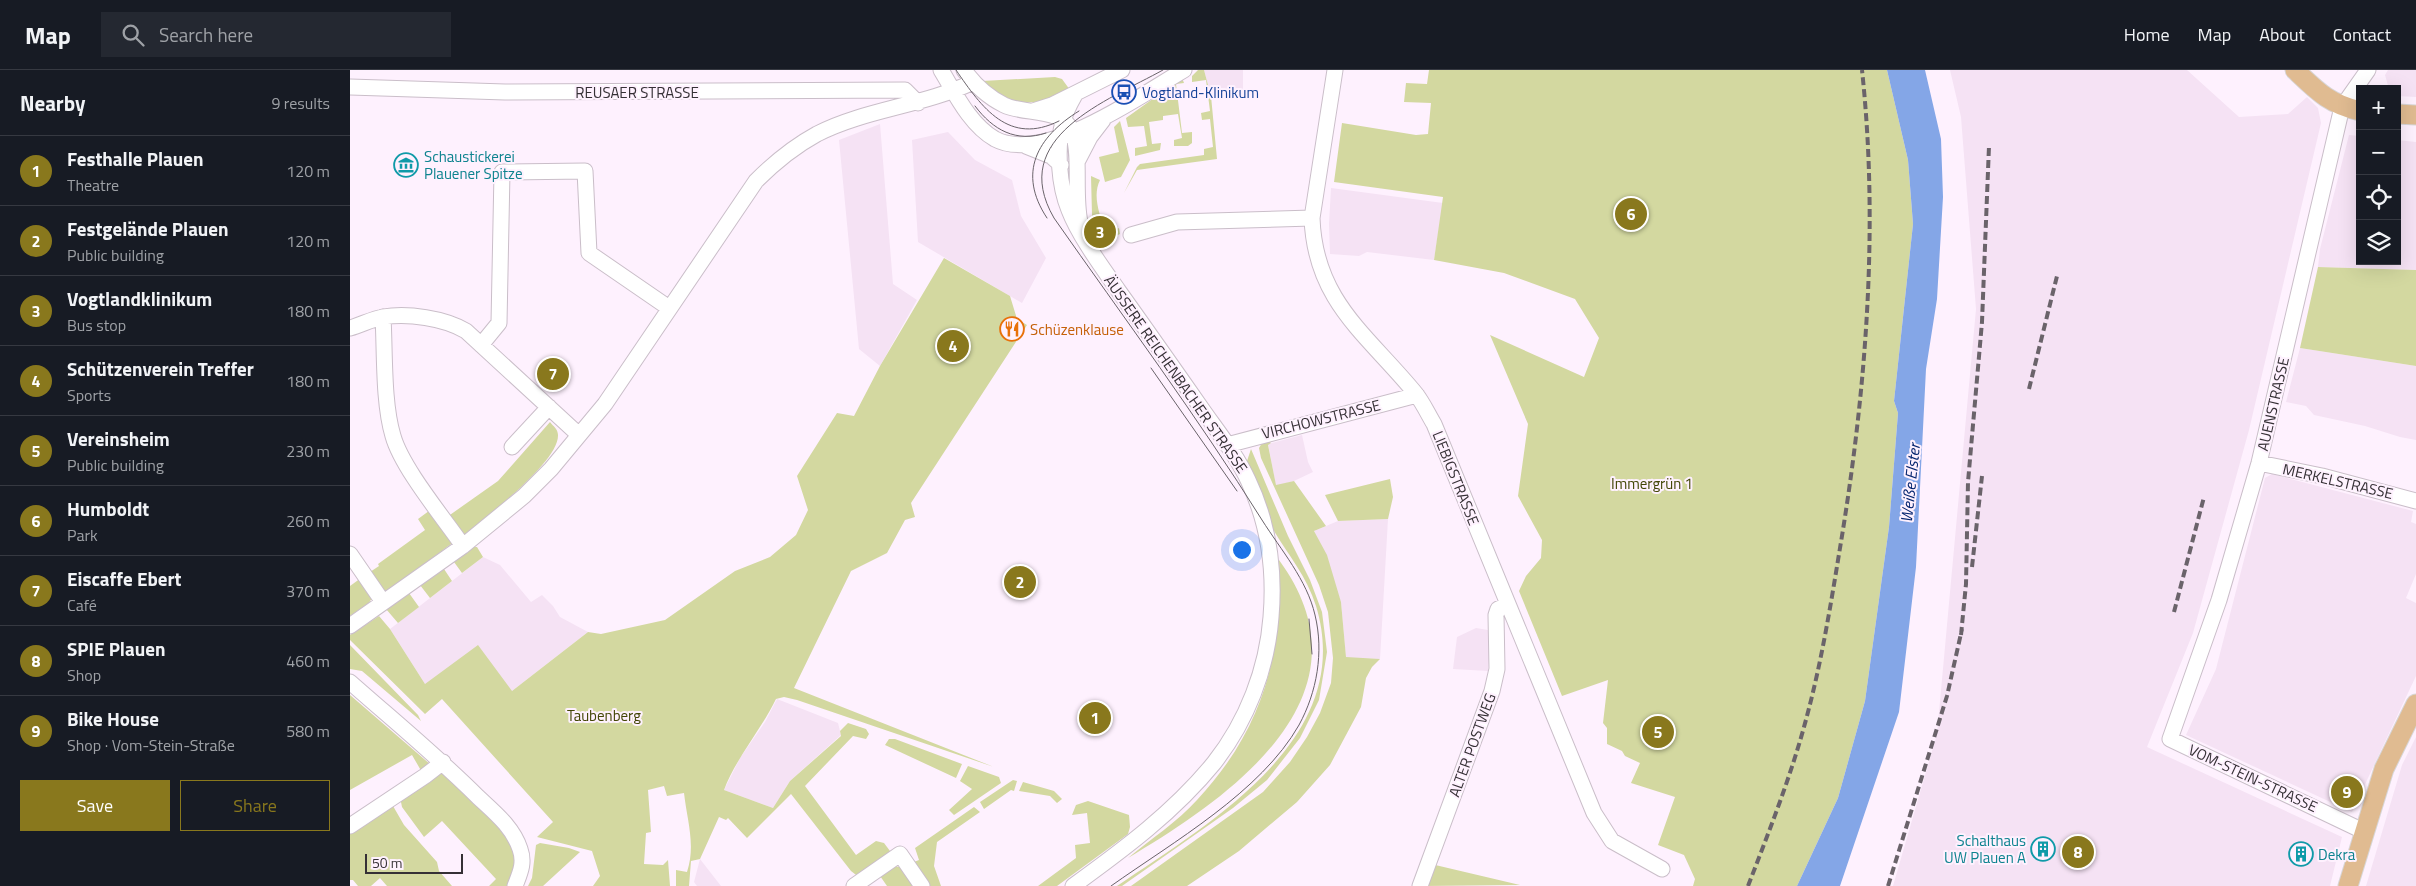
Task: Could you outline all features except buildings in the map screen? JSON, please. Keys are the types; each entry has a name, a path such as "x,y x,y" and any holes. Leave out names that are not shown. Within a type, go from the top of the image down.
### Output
{"main road":[{"path":"2295,70 2324,97 2351,109"},
{"path":"2401,114 2416,115"},
{"path":"2348,886 2363,831 2384,769 2416,704"}],"street":[{"path":"941,70 953,91 973,118 996,139 1024,146 1051,156 1068,165 1107,116"},
{"path":"1032,111 1052,105 1122,70"},
{"path":"1024,146 1107,116 1184,70"},
{"name":"LIEBIGSTRASSE","path":"1335,70 1312,218 1316,255 1327,284 1364,339 1416,395 1434,424 1594,813 1612,841 1662,869"},
{"name":"AUENSTRASSE","path":"2170,739 2220,600 2259,464 2351,109 2368,70"},
{"path":"350,626 463,546 524,496 551,469 610,396 756,181 774,163 816,134 865,116 918,103 953,91 968,76 1006,106 1032,111 1066,130"},
{"name":"REUSAER STRASSE","path":"350,87 523,92 905,90 918,103"},
{"name":"ÄUSSERE REICHENBACHER STRASSE","path":"1073,886 1151,827 1196,784 1231,738 1248,706 1261,675 1270,634 1272,601 1271,566 1266,535 1253,491 1227,445 1099,262 1084,236 1068,165 1066,130 1076,92"},
{"path":"481,345 499,323 502,172 585,171 589,253 669,308"},
{"path":"1131,234 1177,222 1312,218"},
{"path":"350,328 383,317 438,319 452,323 466,330 579,435"},
{"path":"383,317 388,412 393,436 404,459 463,546"},
{"name":"VIRCHOWSTRASSE","path":"1227,445 1416,395"},
{"path":"512,447 549,407"},
{"name":"MERKELSTRASSE","path":"2259,464 2322,476 2416,501"},
{"path":"350,554 383,602"},
{"name":"ALTER POSTWEG","path":"1420,886 1492,691 1497,669 1496,615 1498,609 1507,604"},
{"path":"350,682 442,762 509,827 520,848 523,860 515,886"},
{"name":"VOM-STEIN-STRASSE","path":"2170,739 2363,831"},
{"path":"350,826 425,776 442,762"},
{"path":"854,886 900,854 922,886"}],"shaded area":[{"path":"1204,70 1243,70 1243,94 1211,96"},
{"path":"1950,70 2187,70 2239,117 2288,114 2307,97 2318,108 2321,123 2249,430 2193,633 2147,747 2342,837 2330,886 1893,886 1937,734 1976,309 1961,117"},
{"path":"2388,70 2416,70 2416,97 2401,96 2401,85 2388,85 2385,75"},
{"path":"880,124 893,284 917,300 880,366 859,349 839,140"},
{"path":"948,132 975,160 1012,180 1021,216 1046,258 1022,303 918,242 912,140"},
{"path":"2349,135 2356,136 2356,265 2401,265 2401,140 2416,142 2416,270 2318,267 2320,249"},
{"path":"1331,188 1443,203 1434,260 1367,252 1359,256 1330,254"},
{"path":"2300,348 2416,366 2416,440 2314,415 2306,406 2286,402"},
{"path":"1302,435 1308,462 1313,472 1294,481 1276,486 1268,444"},
{"path":"2272,474 2413,511 2411,522 2416,524 2416,574 2406,598 2416,603 2416,676 2352,812 2186,735 2216,669 2265,478"},
{"path":"1388,519 1380,659 1346,658 1341,602 1314,531 1338,521"},
{"path":"483,557 500,565 531,602 542,595 553,606 560,617 588,632 512,691 425,684 390,629"},
{"path":"1476,628 1488,630 1491,636 1488,671 1453,669 1457,637"},
{"path":"777,699 838,723 841,735 790,781 773,808 724,790 740,758 765,722"},
{"path":"2416,737 2416,886 2366,886 2402,765"},
{"path":"700,859 721,886 697,886 694,882"}],"green space":[{"path":"1198,70 1204,70 1211,96 1217,159 1137,170 1124,193 1140,164 1204,155 1204,149 1213,147 1210,119 1202,120 1201,113 1210,111 1206,80 1192,82 1192,76"},
{"name":"Immergrün 1","path":"1429,70 1887,70 1908,160 1913,224 1894,401 1898,413 1889,527 1865,701 1838,798 1797,886 1693,886 1695,879 1684,855 1658,845 1675,797 1631,783 1640,763 1607,744 1607,728 1603,723 1608,680 1562,696 1519,591 1526,576 1541,558 1542,540 1518,496 1528,424 1490,335 1584,377 1599,338 1575,299 1504,273 1434,260 1443,197 1334,182 1342,123 1416,135 1428,134 1431,103 1404,102 1406,83 1427,84"},
{"path":"1055,77 1062,79 1070,90 1045,100 1034,102 1014,101 1004,97 982,81"},
{"path":"1182,78 1184,83 1176,84 1182,133 1192,132 1192,143 1188,146 1174,146 1174,140 1182,138 1178,114 1163,116 1163,120 1149,122 1152,144 1161,143 1160,150 1135,156 1135,148 1147,146 1144,126 1128,127 1126,118"},
{"path":"1120,121 1130,160 1121,177 1105,182 1099,157 1119,152 1114,127"},
{"path":"1091,176 1100,180 1097,199 1105,231 1107,233 1119,228 1120,234 1102,242 1092,215"},
{"name":"Taubenberg","path":"944,258 1010,296 1017,319 1027,325 911,503 915,517 905,520 887,553 851,571 794,688 994,767 797,700 784,697 776,699 735,767 724,790 773,808 790,781 841,736 840,731 848,723 866,729 869,734 866,739 853,736 805,786 856,855 876,841 884,843 890,851 890,855 860,878 851,871 791,794 747,838 728,818 726,820 719,817 700,859 691,861 689,886 676,886 676,870 687,872 690,862 690,832 684,793 667,796 664,786 648,790 651,832 646,833 644,864 663,865 668,860 670,886 593,886 600,876 592,851 537,837 553,822 442,699 425,714 350,640 350,635 379,616 390,629 425,684 478,645 512,691 588,632 601,634 665,620 735,571 770,557 796,535 808,510 797,476 837,413 854,416 880,366"},
{"path":"2318,267 2416,270 2416,366 2300,348"},
{"path":"550,422 558,433 555,446 535,474 466,534 460,534 447,517 498,481"},
{"path":"1268,440 1271,443 1268,445 1276,485 1294,481 1326,526 1314,531 1327,555 1341,602 1346,657 1380,659 1372,667 1366,678 1361,707 1330,765 1297,802 1239,851 1187,886 1131,886 1263,792 1290,762 1307,737 1320,713 1331,683 1333,658 1328,612 1319,585 1261,458 1259,448 1262,443"},
{"path":"1251,449 1288,536 1310,580 1322,612 1327,652 1319,700 1300,738 1267,780 1233,808 1122,886 1117,886 1192,835 1266,773 1295,737 1315,698 1323,654 1316,606 1303,576 1274,531 1267,515 1258,485 1247,461"},
{"path":"1390,479 1393,497 1388,519 1338,521 1325,495"},
{"path":"433,508 452,540 451,544 389,591 381,591 367,574 425,530 418,519"},
{"path":"473,547 477,547 483,557 462,573 454,562"},
{"path":"1279,560 1305,609 1312,655 1302,697 1280,736 1248,772 1209,804 1128,858 1172,823 1197,800 1220,773 1238,746 1253,718 1264,689 1272,659 1277,628"},
{"path":"444,569 452,581 430,598 420,585"},
{"path":"361,578 373,596 369,603 350,616 350,586"},
{"path":"409,593 419,607 398,623 386,609"},
{"path":"350,645 418,715 421,721 362,671 350,669"},
{"path":"350,695 431,765 423,774 412,755 350,790"},
{"path":"889,739 895,739 962,764 956,778 885,745"},
{"path":"968,766 999,777 1001,783 954,815 949,810 972,789 960,781"},
{"path":"441,770 504,830 517,860 510,886 489,886 496,879 442,821 424,837 402,807 400,797"},
{"path":"1013,780 1017,781 1014,791 1011,790 984,809 980,802"},
{"path":"1023,782 1054,791 1062,799 1057,803 1050,796 1019,791"},
{"path":"1088,801 1129,815 1130,827 1128,834 1057,886 1038,886 1076,858 1075,845 1090,843 1087,813 1072,815 1076,805"},
{"path":"389,805 393,806 404,825 437,862 439,871 452,886 387,886 380,878 371,886 358,886 353,880 350,880 350,831"},
{"path":"974,807 980,812 937,842 934,866 941,886 930,886 914,862 919,860 915,848"},
{"path":"540,843 580,852 543,886 528,886 532,878 536,845"},
{"path":"1431,864 1520,885 1423,886"},
{"path":"895,866 903,868 916,886 887,886 878,873"}],"water":[{"name":"Weiße Elster","path":"1887,70 1925,70 1941,139 1943,197 1937,299 1926,369 1916,567 1899,712 1840,886 1797,886 1838,798 1865,701 1889,527 1898,413 1894,401 1913,224 1908,160"}],"tram line":[{"path":"956,70 976,98 999,119 1011,126 1025,129 1041,128 1059,121"},
{"path":"1111,886 1214,814 1239,794 1283,749 1305,712 1314,685 1319,657 1318,629 1315,615 1300,577 1186,405 1054,218 1043,190 1043,165 1053,144 1070,125 1092,109 1163,70"},
{"path":"975,106 989,122 1006,132 1025,136 1046,133"},
{"path":"1047,218 1038,202 1033,186 1033,171 1036,157 1052,132 1079,111"},
{"path":"1151,368 1237,491"},
{"path":"1309,619 1312,654"}],"railway":[{"path":"1748,886 1788,778 1808,712 1826,631 1849,489 1863,370 1869,250 1867,130 1862,70"},
{"path":"1961,635 1966,584 1968,482 1982,322 1989,146"},
{"path":"2029,389 2057,276"},
{"path":"1972,567 1982,476"},
{"path":"2174,612 2204,497"},
{"path":"1888,886 1947,696 1962,629"}],"place":[{"name":"Vogtland-Klinikum","path":"1124,92"},
{"name":"Schaustickerei Plauener Spitze","path":"406,165"},
{"name":"Humboldt","path":"1631,214"},
{"name":"Vogtlandklinikum","path":"1100,232"},
{"name":"Schüzenklause","path":"1012,329"},
{"name":"Schützenverein Treffer","path":"953,346"},
{"name":"Eiscaffe Ebert","path":"553,374"},
{"name":"Festgelände Plauen","path":"1020,582"},
{"name":"Festhalle Plauen","path":"1095,718"},
{"name":"Vereinsheim","path":"1658,732"},
{"name":"Bike House","path":"2347,792"},
{"name":"Schalthaus UW Plauen A","path":"2043,849"},
{"name":"SPIE Plauen","path":"2078,852"},
{"name":"Dekra","path":"2301,854"}]}
